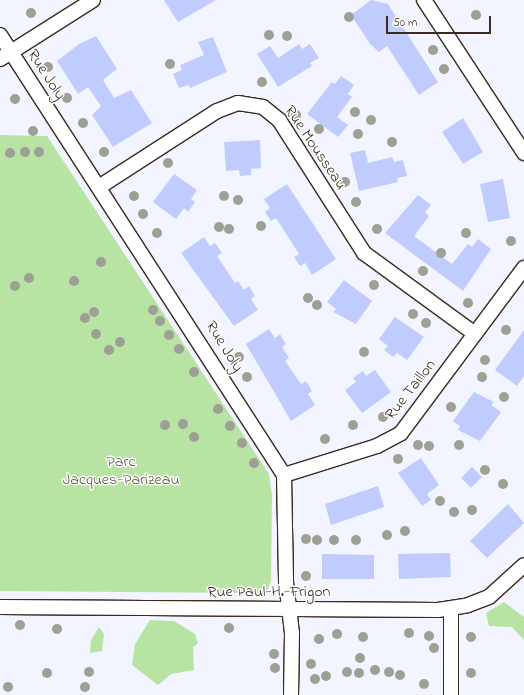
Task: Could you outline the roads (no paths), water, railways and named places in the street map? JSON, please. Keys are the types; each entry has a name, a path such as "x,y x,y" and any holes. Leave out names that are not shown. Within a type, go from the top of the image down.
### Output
{"street":[{"path":"6,56 92,0"},
{"path":"424,0 524,153"},
{"name":"Rue Joly","path":"0,35 6,56 99,186 284,475"},
{"name":"Rue Mousseau","path":"99,186 217,111 238,103 263,107 279,120 364,253 475,334"},
{"name":"Rue Taillon","path":"284,475 376,446 401,433 524,268"},
{"path":"284,475 286,582 290,609 291,695"},
{"name":"Rue Paul-H.-Frigon","path":"0,607 451,609 489,596 524,565"},
{"path":"451,609 451,695"}],"park label":[{"name":"Parc Jacques-Parizeau","path":"121,471"}]}
